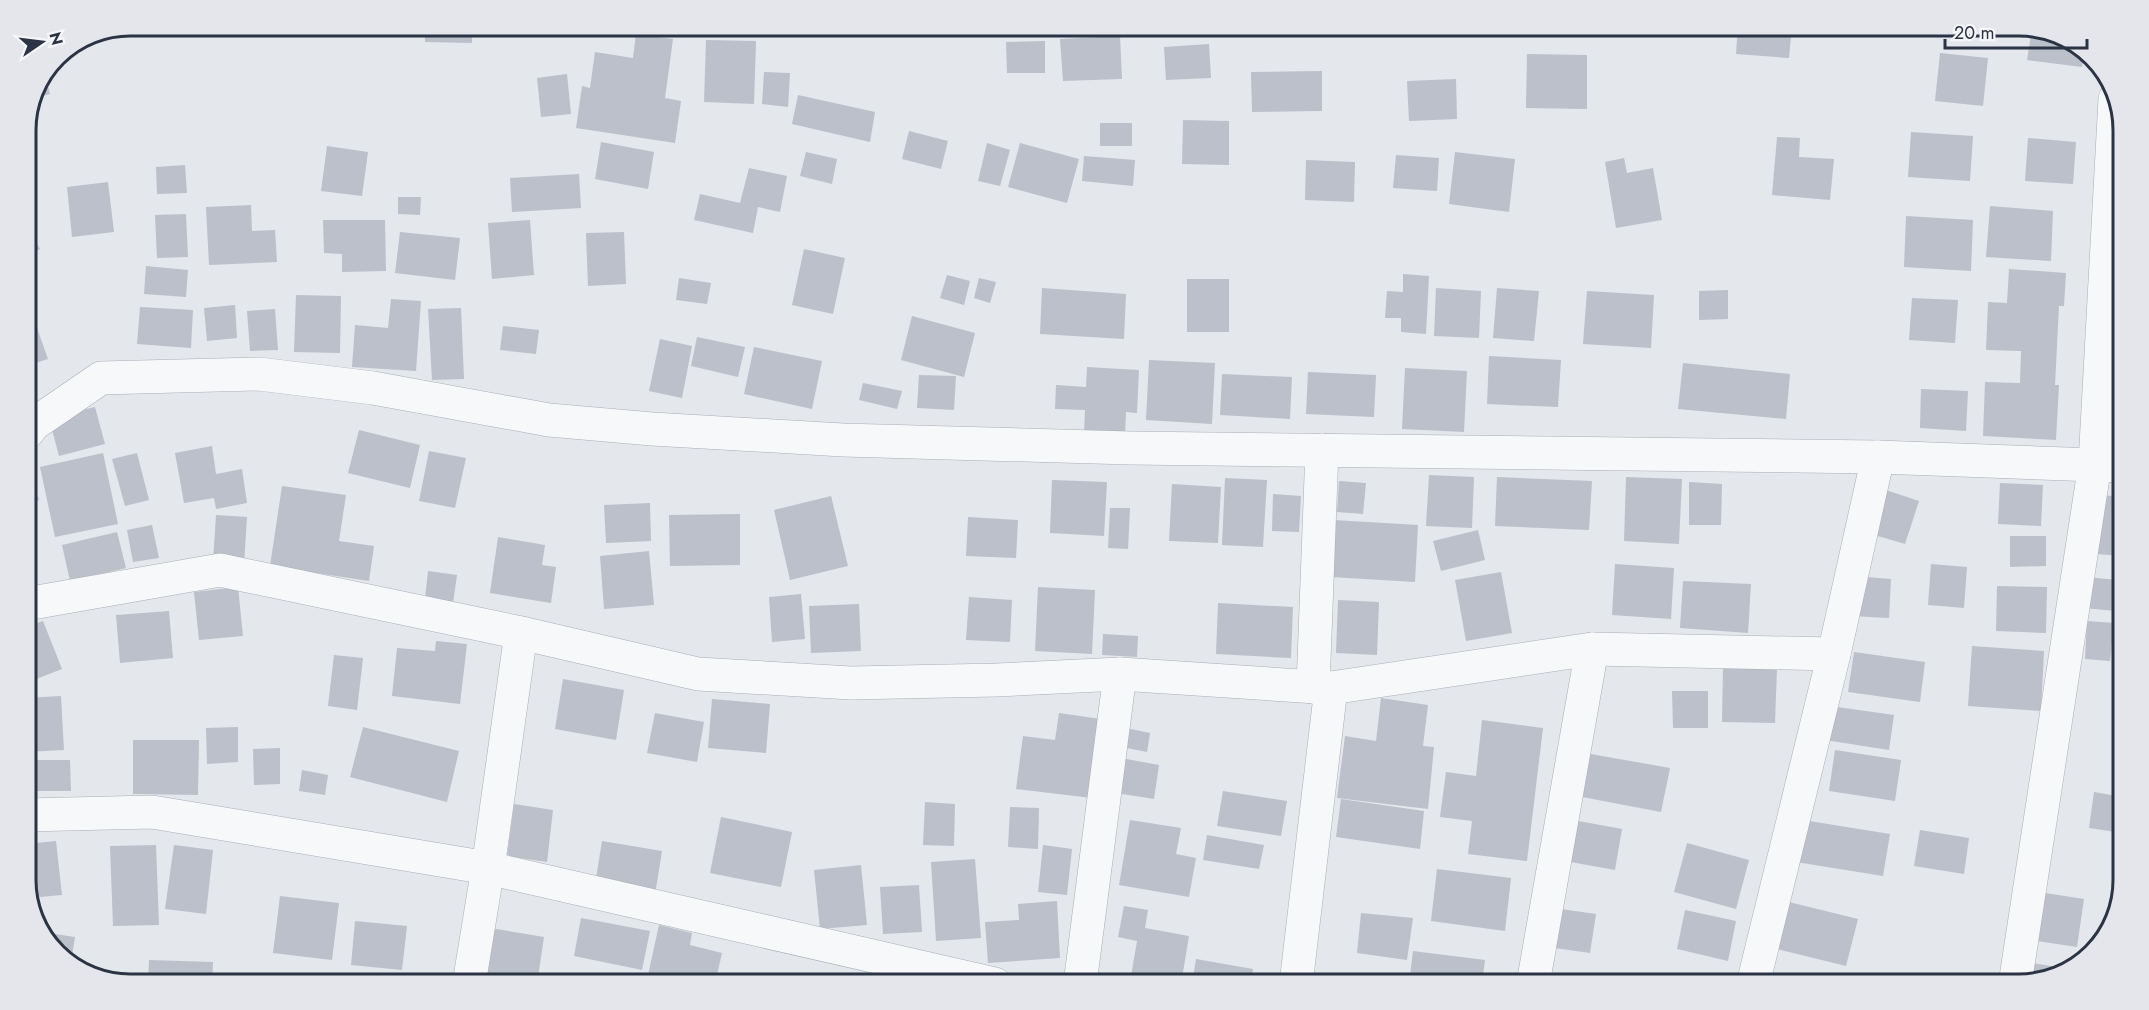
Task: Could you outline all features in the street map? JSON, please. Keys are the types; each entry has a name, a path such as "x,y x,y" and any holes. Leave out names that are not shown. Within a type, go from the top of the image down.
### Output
{"street":[{"path":"2017,974 2109,465 2113,221"},
{"path":"36,423 101,378 259,374 373,388 549,420 652,429 843,440 1130,448 1878,458 2109,465"},
{"path":"1297,974 1322,687 1322,450"},
{"path":"1755,974 1834,654 1878,458"},
{"path":"36,602 220,570 521,633 698,674 851,683 997,680 1120,674 1322,687 1592,649 1834,654"},
{"path":"471,974 521,633"},
{"path":"1535,974 1592,649"},
{"path":"1081,974 1120,674"},
{"path":"36,815 152,812 488,868 951,974"}],"building":[{"path":"425,36 472,36 472,43 425,42"},
{"path":"636,36 673,39 665,98 681,101 675,143 576,128 582,86 590,88 595,52 633,58"},
{"path":"1120,36 1122,79 1063,81 1060,39"},
{"path":"1737,36 1791,36 1789,58 1736,54"},
{"path":"2031,37 2055,43 2083,61 2082,67 2027,60"},
{"path":"706,40 756,41 754,104 704,102"},
{"path":"1045,41 1045,73 1007,73 1006,42"},
{"path":"1209,44 1211,78 1166,80 1164,47"},
{"path":"1940,53 1988,58 1983,106 1935,101"},
{"path":"1527,54 1587,55 1587,109 1526,108"},
{"path":"1322,71 1322,111 1252,112 1251,72"},
{"path":"764,72 790,73 788,107 762,104"},
{"path":"567,74 571,114 541,117 537,78"},
{"path":"1456,79 1457,119 1409,121 1407,81"},
{"path":"48,85 50,94 43,96"},
{"path":"798,95 875,112 870,142 792,124"},
{"path":"1183,120 1229,121 1229,165 1182,164"},
{"path":"1100,123 1132,123 1132,146 1100,146"},
{"path":"909,131 948,141 941,169 902,159"},
{"path":"1911,132 1973,136 1970,181 1908,177"},
{"path":"1777,137 1800,138 1799,157 1834,159 1830,200 1772,195"},
{"path":"2028,138 2076,142 2073,184 2025,181"},
{"path":"601,142 654,152 648,189 595,179"},
{"path":"987,143 1010,150 1000,186 978,181"},
{"path":"1020,143 1079,159 1067,203 1008,187"},
{"path":"327,146 368,152 362,196 321,191"},
{"path":"806,152 837,159 832,184 800,176"},
{"path":"1455,152 1515,159 1509,212 1449,204"},
{"path":"1396,155 1439,158 1437,191 1393,188"},
{"path":"1084,156 1135,160 1133,186 1082,181"},
{"path":"1624,158 1627,173 1653,168 1662,220 1616,228 1605,162"},
{"path":"1306,160 1355,162 1354,202 1305,200"},
{"path":"185,165 187,193 157,194 156,167"},
{"path":"749,168 787,176 780,212 758,207 753,233 694,220 700,194 740,203"},
{"path":"579,174 581,208 512,212 510,178"},
{"path":"108,182 114,232 72,237 67,187"},
{"path":"398,197 421,197 420,215 398,214"},
{"path":"251,205 252,231 275,230 277,262 209,265 206,207"},
{"path":"1990,206 2053,211 2051,261 1986,257"},
{"path":"186,214 188,257 157,258 155,215"},
{"path":"1906,216 1973,220 1971,271 1904,267"},
{"path":"323,220 385,220 386,271 342,272 342,254 324,253"},
{"path":"530,220 534,275 492,279 488,223"},
{"path":"400,232 460,238 455,280 395,273"},
{"path":"624,232 626,284 588,286 586,233"},
{"path":"804,249 845,258 833,314 792,305"},
{"path":"146,266 188,270 186,297 144,294"},
{"path":"2009,269 2066,273 2064,306 2059,306 2055,385 2059,385 2056,440 1983,436 1985,382 2020,383 2021,351 1986,350 1988,302 2007,303"},
{"path":"1403,274 1429,276 1426,334 1401,332 1401,318 1385,318 1387,291 1403,292"},
{"path":"947,275 970,281 964,305 940,298"},
{"path":"679,278 711,283 707,304 676,300"},
{"path":"979,278 996,282 990,303 974,298"},
{"path":"1187,279 1229,279 1229,332 1187,332"},
{"path":"1042,288 1126,294 1124,339 1040,334"},
{"path":"1436,288 1481,291 1479,338 1434,336"},
{"path":"1497,288 1539,291 1534,341 1493,338"},
{"path":"1728,290 1728,319 1699,320 1699,291"},
{"path":"1587,291 1654,295 1651,348 1583,344"},
{"path":"296,295 341,296 340,353 294,352"},
{"path":"1912,298 1958,300 1955,343 1909,340"},
{"path":"391,299 421,301 416,371 352,367 355,325 388,328"},
{"path":"235,305 237,338 207,341 204,308"},
{"path":"140,307 193,310 191,348 137,344"},
{"path":"461,308 464,379 432,380 428,309"},
{"path":"275,309 278,350 250,351 247,311"},
{"path":"912,316 975,333 964,377 901,360"},
{"path":"503,326 539,330 536,354 500,350"},
{"path":"36,328 48,359 36,363"},
{"path":"697,337 745,347 738,377 691,366"},
{"path":"660,339 692,346 682,398 649,391"},
{"path":"754,347 822,361 812,409 744,394"},
{"path":"1489,356 1561,360 1558,407 1487,404"},
{"path":"1149,360 1215,363 1212,424 1146,420"},
{"path":"2103,361 2113,362 2113,438 2098,437"},
{"path":"1683,363 1790,374 1786,419 1678,409"},
{"path":"1087,367 1139,370 1137,413 1126,412 1125,434 1084,432 1085,410 1055,409 1056,385 1086,387"},
{"path":"1405,368 1467,371 1464,432 1402,429"},
{"path":"1308,372 1376,375 1374,417 1306,414"},
{"path":"1222,374 1292,377 1290,419 1220,415"},
{"path":"919,375 956,376 954,410 917,408"},
{"path":"863,383 902,391 897,409 859,400"},
{"path":"1921,389 1968,391 1966,431 1920,428"},
{"path":"95,407 105,444 59,456 49,418"},
{"path":"359,430 420,445 410,488 348,473"},
{"path":"212,446 216,474 242,469 247,503 216,509 214,498 184,503 175,453"},
{"path":"429,451 466,458 455,508 419,501"},
{"path":"103,453 118,524 55,537 40,467"},
{"path":"137,453 149,500 125,506 112,459"},
{"path":"1429,475 1474,477 1472,528 1426,526"},
{"path":"1497,477 1592,481 1589,530 1495,526"},
{"path":"1626,477 1682,479 1679,544 1624,541"},
{"path":"1225,478 1267,480 1263,547 1222,545"},
{"path":"1052,480 1107,482 1104,536 1050,533"},
{"path":"1339,481 1366,483 1363,514 1337,512"},
{"path":"1689,482 1722,484 1721,525 1689,525"},
{"path":"2000,483 2043,485 2041,526 1998,524"},
{"path":"1172,484 1221,487 1218,543 1169,541"},
{"path":"282,486 346,495 339,541 374,546 369,581 270,566"},
{"path":"1886,490 1919,501 1905,544 1871,534"},
{"path":"1273,494 1301,496 1299,532 1272,531"},
{"path":"2102,495 2113,496 2113,555 2097,554"},
{"path":"831,496 848,566 790,580 774,510"},
{"path":"650,503 651,541 606,543 604,505"},
{"path":"1110,508 1130,508 1128,549 1108,548"},
{"path":"740,514 740,565 670,566 669,515"},
{"path":"216,515 247,517 244,565 213,562"},
{"path":"968,517 1018,520 1016,558 966,556"},
{"path":"1334,520 1418,525 1415,582 1331,577"},
{"path":"152,525 159,558 133,562 127,530"},
{"path":"1478,530 1485,560 1441,571 1433,541"},
{"path":"117,532 126,568 70,581 62,545"},
{"path":"2010,536 2046,536 2046,566 2010,567"},
{"path":"498,537 545,545 542,565 556,567 551,603 490,593"},
{"path":"649,551 654,605 604,609 600,556"},
{"path":"1615,564 1674,568 1671,619 1612,615"},
{"path":"1931,564 1967,567 1964,608 1928,605"},
{"path":"428,571 457,575 453,603 425,599"},
{"path":"1501,572 1512,633 1466,641 1455,580"},
{"path":"1854,576 1891,579 1889,618 1852,616"},
{"path":"2085,577 2113,579 2113,611 2083,608"},
{"path":"1683,581 1751,584 1748,633 1680,628"},
{"path":"1997,586 2047,587 2046,633 1996,631"},
{"path":"238,587 243,636 199,640 194,592"},
{"path":"1038,587 1095,590 1092,654 1035,651"},
{"path":"801,594 805,639 772,642 769,597"},
{"path":"969,597 1012,600 1010,642 966,640"},
{"path":"1338,600 1379,602 1377,655 1336,653"},
{"path":"1218,603 1293,607 1291,658 1216,654"},
{"path":"859,604 861,651 811,653 809,606"},
{"path":"169,611 173,658 120,663 116,615"},
{"path":"43,621 62,669 36,679 36,623"},
{"path":"2087,621 2113,623 2110,661 2085,659"},
{"path":"1103,634 1138,636 1137,657 1102,655"},
{"path":"436,641 467,644 460,704 392,696 397,648 435,651"},
{"path":"1972,646 2044,651 2041,711 1968,706"},
{"path":"1854,652 1925,662 1920,702 1848,692"},
{"path":"334,655 363,658 357,710 328,706"},
{"path":"1723,667 1777,668 1775,723 1722,722"},
{"path":"563,679 624,690 616,740 555,729"},
{"path":"1672,691 1708,691 1708,728 1673,728"},
{"path":"61,696 64,750 36,751 36,697"},
{"path":"1381,698 1428,705 1423,746 1434,747 1428,809 1337,798 1345,736 1376,741"},
{"path":"712,699 770,704 766,753 708,748"},
{"path":"1830,706 1894,715 1889,750 1825,740"},
{"path":"655,713 704,722 697,762 647,753"},
{"path":"1059,713 1101,719 1092,798 1016,789 1023,736 1055,740"},
{"path":"1482,720 1543,728 1527,861 1468,854 1472,821 1440,817 1446,772 1476,776"},
{"path":"238,727 238,762 207,764 206,728"},
{"path":"363,727 459,751 447,802 350,777"},
{"path":"1126,728 1150,733 1147,752 1122,747"},
{"path":"133,740 199,740 198,795 133,794"},
{"path":"280,748 280,784 254,785 253,749"},
{"path":"1835,750 1901,760 1895,801 1829,791"},
{"path":"1585,753 1670,768 1661,812 1577,796"},
{"path":"1121,758 1159,765 1154,799 1116,793"},
{"path":"36,760 70,760 71,791 36,791"},
{"path":"302,770 328,775 325,795 299,791"},
{"path":"1223,791 1287,801 1281,836 1217,826"},
{"path":"2094,792 2113,795 2113,832 2089,828"},
{"path":"1341,799 1424,811 1420,849 1336,837"},
{"path":"925,802 955,804 954,846 923,845"},
{"path":"514,804 553,810 547,862 507,856"},
{"path":"1010,807 1039,808 1038,849 1008,847"},
{"path":"721,817 792,832 781,887 710,873"},
{"path":"1130,820 1181,828 1176,854 1196,858 1189,897 1119,885"},
{"path":"1573,820 1622,829 1615,870 1565,861"},
{"path":"1803,820 1890,834 1883,876 1796,862"},
{"path":"1920,830 1969,838 1964,874 1914,866"},
{"path":"1207,835 1264,845 1259,869 1203,860"},
{"path":"56,841 62,895 38,897 36,843"},
{"path":"602,841 662,851 655,895 595,885"},
{"path":"1687,843 1749,860 1736,909 1674,892"},
{"path":"156,845 159,925 113,926 110,846"},
{"path":"174,845 213,850 206,914 165,909"},
{"path":"1043,845 1072,849 1067,895 1038,892"},
{"path":"975,859 981,938 936,941 931,862"},
{"path":"861,865 867,925 820,929 814,870"},
{"path":"1437,869 1511,878 1505,931 1431,921"},
{"path":"919,885 922,932 883,934 880,887"},
{"path":"2039,892 2084,899 2077,947 2031,940"},
{"path":"280,896 339,903 332,960 273,953"},
{"path":"1057,901 1060,958 988,963 985,922 1019,920 1018,904"},
{"path":"1785,901 1858,919 1846,966 1773,948"},
{"path":"1124,906 1148,910 1145,928 1189,936 1183,974 1131,974 1137,941 1118,937"},
{"path":"1554,908 1596,914 1590,953 1548,947"},
{"path":"1685,910 1736,921 1728,961 1677,949"},
{"path":"1361,913 1413,918 1407,960 1357,953"},
{"path":"581,918 650,931 642,970 574,956"},
{"path":"355,921 407,926 402,970 351,965"},
{"path":"659,925 692,933 690,945 722,953 717,974 648,974"},
{"path":"490,928 544,937 538,974 483,974"},
{"path":"53,934 75,937 72,954"},
{"path":"1413,951 1485,960 1483,974 1410,974"},
{"path":"1196,959 1253,969 1252,974 1194,974"},
{"path":"149,960 213,962 212,974 148,974"},
{"path":"2032,963 2055,966 2043,971 2031,973"}]}
